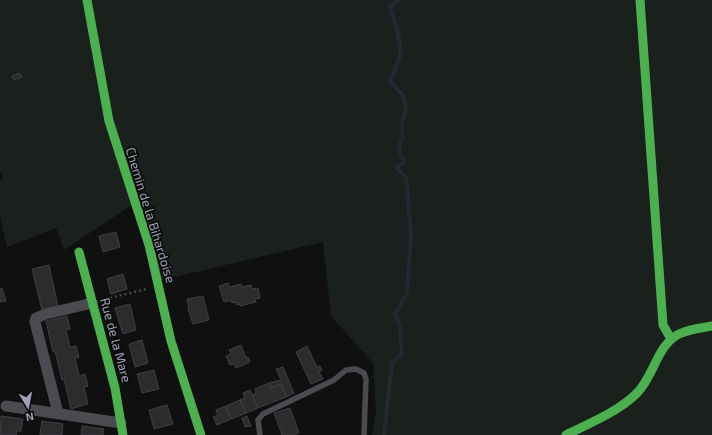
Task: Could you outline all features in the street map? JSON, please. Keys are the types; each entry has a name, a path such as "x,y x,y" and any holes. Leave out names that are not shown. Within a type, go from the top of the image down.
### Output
{"street":[{"name":"Chemin de la Bihardoise","path":"87,0 109,121 149,245 171,341 202,435"},
{"path":"640,0 663,325 671,339"},
{"name":"Rue de la Mare","path":"79,252 115,388 123,435"},
{"path":"58,413 38,333 36,318 92,303"},
{"path":"566,435 589,424 625,403 637,393 646,383 665,345 671,339 679,334 712,326"},
{"path":"6,406 121,423"}],"lane":[{"path":"260,435 258,420 263,414 334,380 346,370 356,369 364,373 366,379 364,435"}],"path":[{"path":"92,303 159,286"}],"shaded area":[{"path":"0,0 712,0 712,435 372,435 376,411 373,363 331,316 323,242 158,281 135,203 64,250 56,228 7,247 0,216 0,180 3,179 0,171"}],"building":[{"path":"19,73 22,77 14,80 12,76"},
{"path":"116,232 120,247 103,252 99,236"},
{"path":"49,265 58,306 42,310 32,269"},
{"path":"123,274 127,289 111,294 107,279"},
{"path":"228,283 229,287 241,284 242,287 251,285 252,289 258,288 260,298 255,299 256,302 240,306 240,304 237,305 236,302 232,303 231,300 224,302 219,286"},
{"path":"2,288 6,301 0,302 0,289"},
{"path":"203,296 209,320 193,324 188,309 187,299"},
{"path":"130,304 136,330 123,334 115,308"},
{"path":"67,316 70,329 66,330 70,347 76,346 79,357 75,358 79,376 85,374 88,386 84,387 88,404 71,409 64,379 62,380 55,351 53,352 46,321"},
{"path":"142,340 148,363 135,367 129,344"},
{"path":"241,345 246,358 248,357 250,362 236,368 235,364 230,365 226,356 231,354 229,350"},
{"path":"307,346 317,367 320,366 322,370 319,372 323,379 311,384 296,352"},
{"path":"283,367 294,393 286,397 281,384 271,388 269,383 281,380 276,369"},
{"path":"154,370 159,389 142,393 137,374"},
{"path":"269,383 271,388 281,384 286,397 258,408 252,395 256,393 255,389"},
{"path":"250,390 258,408 246,413 240,400 245,398 243,393"},
{"path":"240,400 246,413 231,419 226,406"},
{"path":"167,405 173,424 154,429 149,410"},
{"path":"226,406 231,419 217,425 213,417 218,415 216,410"},
{"path":"290,408 299,433 294,435 282,435 274,413"},
{"path":"1,416 23,419 21,431 17,431 16,435 0,435"},
{"path":"247,416 251,426 245,427 242,418"},
{"path":"42,421 63,424 62,435 40,435"},
{"path":"82,426 104,429 103,435 81,435"}],"waterway":[{"path":"384,435 392,363 402,354 400,325 395,314 407,293 411,233 406,177 396,167 405,162 400,153 399,147 403,138 401,126 406,108 403,95 390,82 400,55 399,38 390,7 398,0"}],"traffic: fast":[{"path":"87,0 109,121 149,245 171,341 201,435"},
{"path":"640,0 663,325 671,339"},
{"path":"79,252 115,388 123,435"},
{"path":"566,435 613,411 637,393 648,378 666,345 672,339 687,331 712,326"}]}
